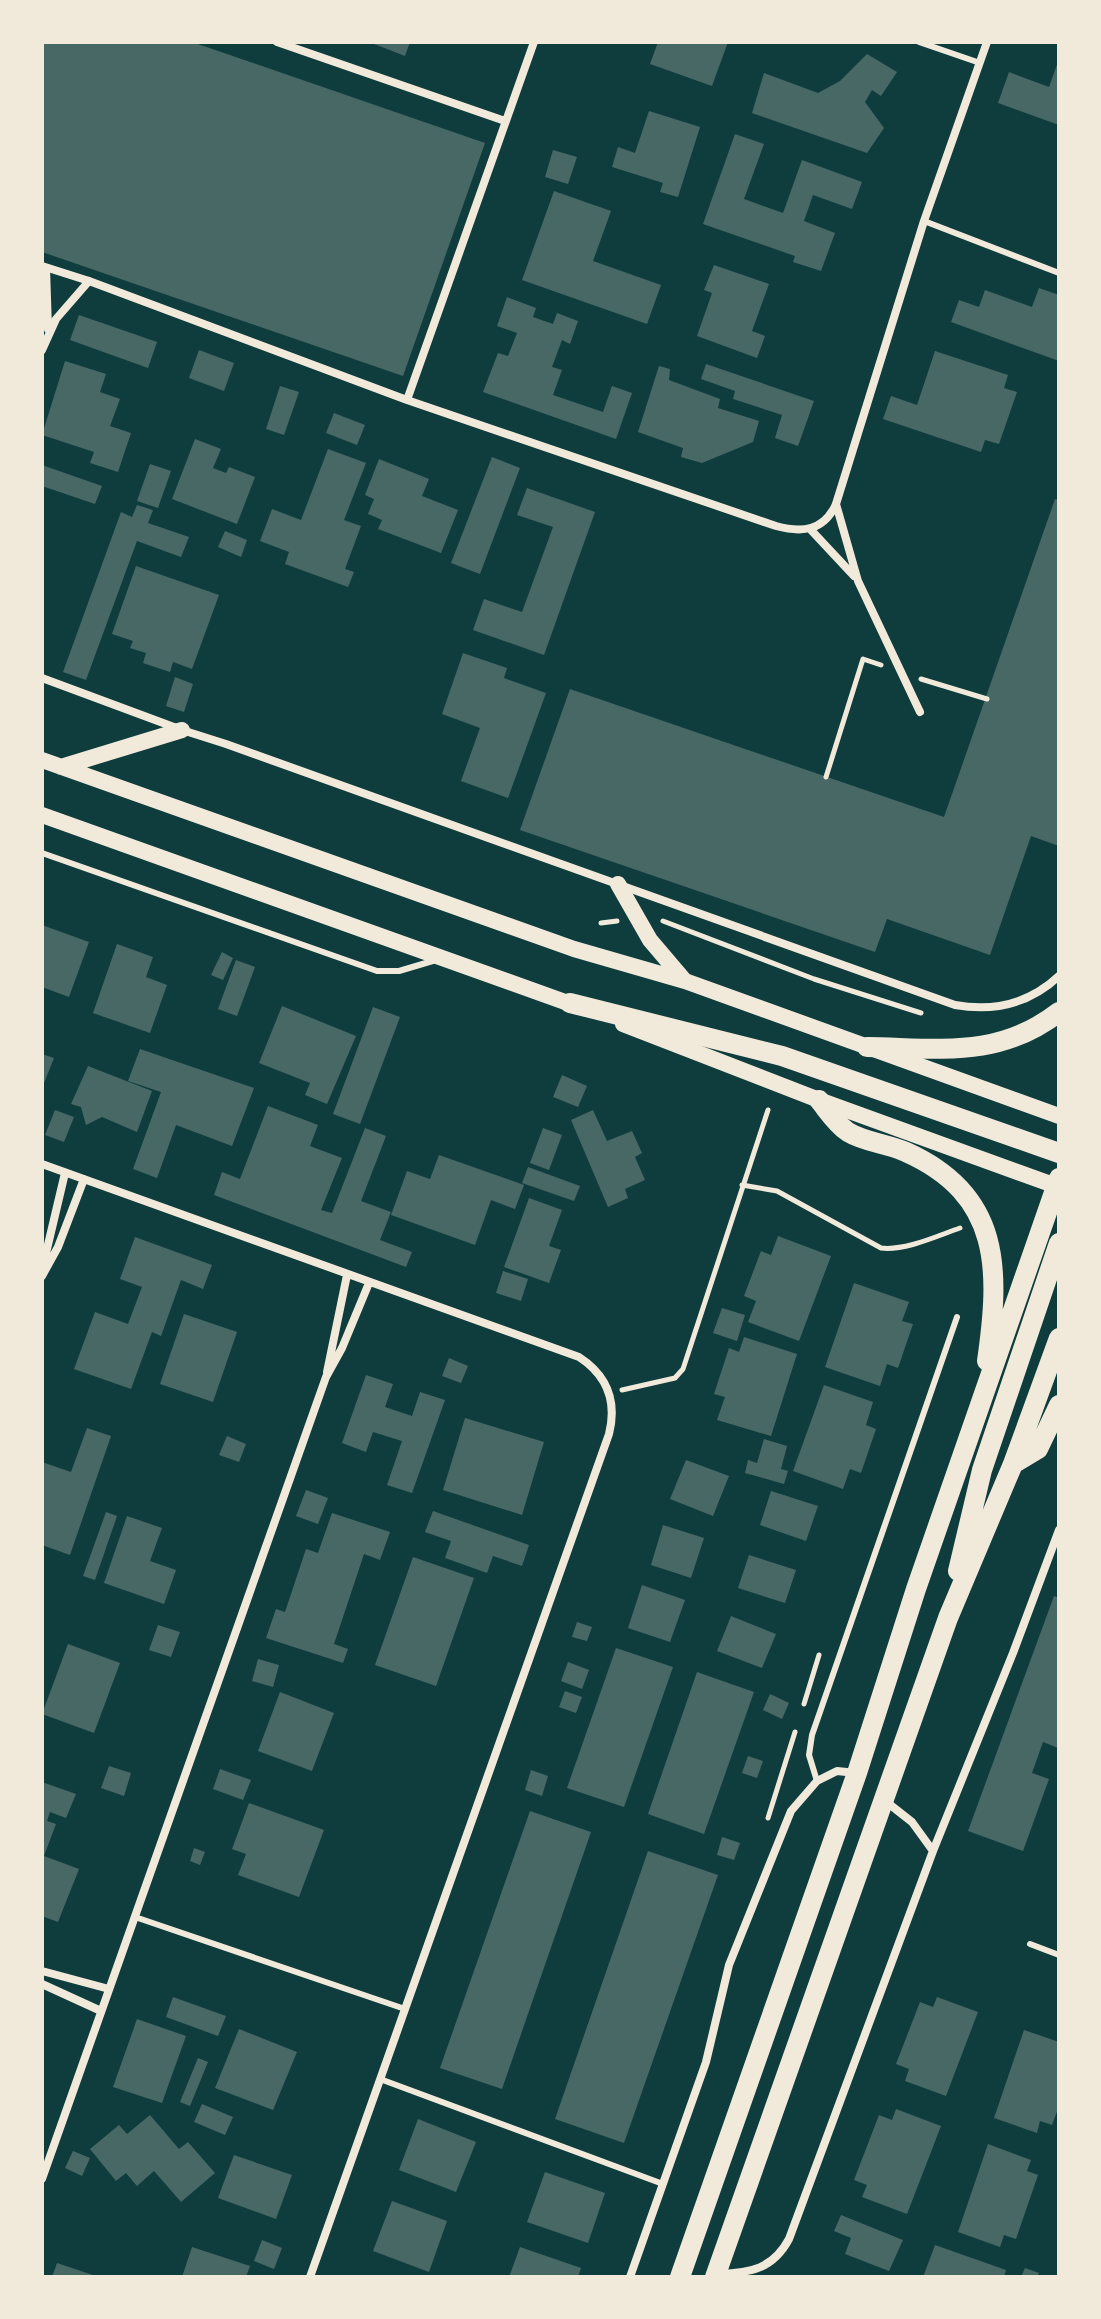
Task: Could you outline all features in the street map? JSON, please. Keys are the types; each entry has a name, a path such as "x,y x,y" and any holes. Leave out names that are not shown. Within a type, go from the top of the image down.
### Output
{"main road":[{"path":"61,767 182,730"},
{"path":"42,760 574,949 685,981 1059,1116"},
{"path":"42,815 570,1003 819,1100 1058,1183 857,1773 680,2277"},
{"path":"618,884 650,940 685,981"},
{"path":"570,1003 782,1056 1059,1153"},
{"path":"867,1047 986,1047 1029,1032 1059,1012"},
{"path":"819,1100 838,1124 852,1134 910,1154 945,1174 964,1193 982,1219 994,1271 995,1304 980,1405"},
{"path":"948,1618 982,1470 1059,1243"},
{"path":"716,2276 948,1618 1013,1464 1059,1338"},
{"path":"1013,1464 1038,1449 1059,1405"}],"street":[{"path":"277,42 505,121"},
{"path":"407,400 534,42"},
{"path":"48,334 49,301 44,267 407,400 776,526 797,531 811,530 825,521 836,504 924,221 987,42"},
{"path":"42,350 66,305 89,281"},
{"path":"836,504 858,581 920,712"},
{"path":"811,530 858,581"},
{"path":"42,678 955,1005 987,1008 1011,1004 1033,996 1059,976"},
{"path":"42,1164 579,1357 598,1372 610,1392 612,1420 609,1434 310,2277"},
{"path":"42,1273 65,1173"},
{"path":"42,1273 58,1247 84,1179"},
{"path":"42,2176 326,1377 347,1275"},
{"path":"326,1377 342,1348 369,1283"},
{"path":"716,2276 756,2270 776,2258 789,2239 933,1851 1059,1530"},
{"path":"630,2277 709,2055 734,1951 791,1811 817,1781 837,1771 857,1773"},
{"path":"884,1800 912,1822 933,1851"},
{"path":"42,1971 109,1989"},
{"path":"42,1984 101,2011"}],"lane":[{"path":"919,42 980,63"},
{"path":"924,221 1059,273"},
{"path":"42,853 377,971 399,971 441,958"},
{"path":"817,1781 809,1755 812,1735 957,1317"},
{"path":"135,1917 405,2009"},
{"path":"1030,1944 1059,1955"},
{"path":"380,2079 663,2184"}],"path":[{"path":"826,777 863,659 987,699"},
{"path":"601,923 636,918 659,920 814,979 936,1018"},
{"path":"610,1392 675,1378 683,1369 768,1110"},
{"path":"742,1185 777,1191 881,1248 892,1249 982,1219"}],"building":[{"path":"42,42 192,42 485,143 403,376 42,252"},
{"path":"369,42 410,42 405,56"},
{"path":"658,42 728,42 712,86 650,64"},
{"path":"867,54 897,72 881,96 872,90 865,102 884,128 867,153 752,113 764,73 818,93 840,81"},
{"path":"1059,59 1059,125 998,103 1009,72 1049,87"},
{"path":"649,111 700,127 678,197 660,192 663,183 612,167 618,147 635,153"},
{"path":"735,134 764,144 744,199 783,213 802,160 862,182 852,209 813,195 804,221 835,233 821,271 793,262 795,256 703,224"},
{"path":"553,150 577,157 568,184 545,177"},
{"path":"554,191 611,211 593,261 661,285 647,324 522,280"},
{"path":"714,265 769,284 752,331 765,336 757,358 697,336 712,293 704,290"},
{"path":"1039,288 1059,295 1059,361 951,322 959,300 979,307 985,290 1032,307"},
{"path":"507,297 536,308 533,317 553,324 557,313 578,321 570,344 562,340 552,367 562,370 553,395 603,412 612,386 632,393 616,439 483,392 498,353 508,356 517,333 497,326"},
{"path":"79,315 157,342 148,368 70,340"},
{"path":"199,350 234,363 224,391 189,378"},
{"path":"935,351 1008,375 1004,388 1017,392 999,444 985,440 981,452 883,419 891,396 917,405"},
{"path":"65,361 106,374 100,392 120,399 110,426 131,433 118,472 90,463 94,452 42,435"},
{"path":"706,364 814,401 798,446 775,438 782,415 733,399 735,391 701,379"},
{"path":"659,366 670,369 669,380 720,399 718,408 759,421 753,442 702,463 681,457 683,448 638,432"},
{"path":"280,386 299,392 284,435 266,429"},
{"path":"334,413 365,425 357,445 326,433"},
{"path":"195,439 221,449 213,468 226,473 229,467 255,477 237,524 172,499"},
{"path":"328,449 366,463 344,520 361,526 345,569 354,572 348,587 285,564 289,552 260,541 272,509 301,520"},
{"path":"492,457 520,468 480,574 451,563"},
{"path":"379,459 429,479 422,496 458,510 441,553 378,529 382,520 368,514 374,499 365,495"},
{"path":"150,464 171,471 158,508 137,501"},
{"path":"42,465 102,486 95,504 42,486"},
{"path":"527,488 595,512 544,655 473,630 484,599 522,612 553,527 517,515"},
{"path":"1055,499 1059,500 1059,846 1031,836 990,955 887,919 875,952 520,830 570,689 944,817"},
{"path":"137,505 153,510 148,523 189,537 181,557 137,541 86,680 63,672 121,512 132,517"},
{"path":"225,531 247,540 241,557 218,547"},
{"path":"136,566 219,595 192,669 173,662 170,672 143,663 146,653 130,648 133,641 112,634"},
{"path":"463,653 507,668 504,678 546,693 508,798 461,781 480,728 442,714"},
{"path":"175,677 193,684 184,712 166,706"},
{"path":"42,925 89,942 69,997 42,987"},
{"path":"117,944 153,957 146,977 167,985 150,1033 93,1013"},
{"path":"222,952 233,958 223,980 211,975"},
{"path":"236,960 255,967 237,1016 218,1009"},
{"path":"282,1006 356,1036 327,1104 305,1095 310,1083 259,1063"},
{"path":"373,1007 400,1017 360,1124 333,1114"},
{"path":"140,1049 254,1088 232,1146 176,1125 157,1178 133,1169 161,1092 128,1081"},
{"path":"42,1054 54,1058 42,1088"},
{"path":"88,1066 152,1091 137,1132 102,1117 86,1125 81,1107 71,1104"},
{"path":"562,1075 587,1086 578,1107 553,1097"},
{"path":"268,1106 318,1125 310,1146 342,1158 321,1210 332,1213 365,1128 386,1136 361,1201 391,1212 380,1240 412,1252 406,1267 214,1195 222,1172 240,1179"},
{"path":"55,1110 74,1117 64,1142 45,1135"},
{"path":"593,1110 607,1141 632,1131 642,1153 635,1157 645,1180 625,1189 628,1198 608,1207 571,1120"},
{"path":"543,1128 562,1135 549,1170 530,1163"},
{"path":"439,1155 524,1185 515,1209 491,1200 475,1245 391,1215 407,1171 430,1179"},
{"path":"528,1167 580,1186 574,1201 522,1183"},
{"path":"529,1198 562,1210 549,1246 561,1250 549,1283 504,1267"},
{"path":"778,1236 831,1256 799,1341 748,1322 756,1301 744,1296 761,1251 771,1255"},
{"path":"135,1237 212,1265 203,1289 181,1280 161,1336 152,1332 131,1389 74,1369 95,1312 128,1324 142,1287 120,1279"},
{"path":"503,1271 528,1279 521,1301 496,1293"},
{"path":"854,1283 909,1302 902,1321 913,1324 898,1368 887,1364 880,1386 825,1367"},
{"path":"722,1308 745,1315 737,1341 713,1333"},
{"path":"184,1314 237,1332 213,1402 160,1384"},
{"path":"744,1337 797,1354 771,1436 717,1420 725,1397 714,1394 729,1348 739,1352"},
{"path":"449,1358 468,1366 461,1383 442,1376"},
{"path":"366,1375 393,1384 385,1407 412,1416 420,1392 445,1400 412,1493 387,1485 402,1441 373,1432 366,1452 342,1443"},
{"path":"824,1385 873,1402 866,1425 876,1429 861,1473 850,1469 843,1489 793,1471"},
{"path":"465,1418 544,1442 522,1515 443,1490"},
{"path":"87,1428 111,1436 70,1555 42,1545 42,1462 71,1472"},
{"path":"227,1436 246,1444 239,1462 219,1455"},
{"path":"764,1439 787,1446 781,1469 788,1471 784,1484 745,1473 748,1460 757,1463"},
{"path":"686,1460 729,1476 713,1516 670,1499"},
{"path":"306,1490 328,1498 318,1524 296,1516"},
{"path":"771,1491 818,1506 806,1541 760,1525"},
{"path":"433,1511 529,1545 522,1566 493,1556 487,1573 445,1558 451,1541 425,1532"},
{"path":"106,1512 117,1516 95,1580 83,1576"},
{"path":"332,1513 390,1532 380,1560 364,1554 334,1644 348,1649 343,1663 266,1638 276,1609 285,1612 306,1549 318,1553"},
{"path":"127,1516 162,1528 150,1561 176,1570 164,1604 104,1583"},
{"path":"663,1525 704,1538 691,1578 651,1565"},
{"path":"749,1555 796,1570 785,1603 738,1588"},
{"path":"413,1557 474,1578 436,1686 375,1665"},
{"path":"642,1585 685,1600 670,1642 628,1628"},
{"path":"1054,1596 1059,1598 1059,1745 1058,1748 1043,1742 1032,1773 1049,1779 1023,1851 968,1831"},
{"path":"731,1616 776,1634 762,1668 717,1651"},
{"path":"577,1622 592,1627 587,1641 572,1637"},
{"path":"158,1625 180,1632 171,1657 149,1650"},
{"path":"68,1644 120,1663 94,1733 42,1714"},
{"path":"616,1648 673,1667 624,1807 567,1788"},
{"path":"258,1659 279,1665 273,1687 252,1681"},
{"path":"568,1662 589,1670 582,1689 561,1681"},
{"path":"697,1672 754,1692 704,1834 648,1814"},
{"path":"565,1691 582,1697 576,1713 559,1707"},
{"path":"280,1692 334,1713 312,1771 258,1751"},
{"path":"770,1694 789,1703 782,1719 763,1710"},
{"path":"748,1756 763,1761 757,1778 742,1773"},
{"path":"109,1766 131,1773 124,1796 101,1788"},
{"path":"220,1769 251,1780 243,1800 213,1789"},
{"path":"531,1770 548,1776 542,1796 525,1790"},
{"path":"42,1782 76,1794 66,1818 50,1812 47,1821 56,1824 44,1856 79,1869 58,1922 42,1916"},
{"path":"249,1803 324,1830 299,1897 238,1875 246,1854 232,1849"},
{"path":"530,1811 591,1832 502,2089 440,2068"},
{"path":"722,1837 740,1843 734,1860 717,1855"},
{"path":"194,1848 205,1852 200,1865 190,1861"},
{"path":"648,1851 718,1875 624,2143 555,2119"},
{"path":"173,1997 226,2016 218,2036 166,2017"},
{"path":"937,1997 978,2012 946,2096 905,2081 909,2069 896,2064 920,2002 933,2007"},
{"path":"137,2019 186,2036 162,2103 113,2087"},
{"path":"239,2029 297,2052 273,2110 215,2088"},
{"path":"1024,2030 1059,2042 1059,2106 1052,2125 1040,2121 1037,2133 994,2118"},
{"path":"198,2058 208,2062 190,2106 180,2102"},
{"path":"202,2104 233,2117 225,2135 194,2122"},
{"path":"896,2109 941,2126 907,2214 862,2197 867,2185 854,2180 879,2115 892,2120"},
{"path":"150,2115 179,2149 188,2142 215,2173 181,2202 154,2171 137,2186 126,2173 116,2181 90,2149 119,2125 127,2134"},
{"path":"418,2119 476,2142 456,2192 399,2170"},
{"path":"988,2144 1031,2160 1027,2171 1038,2175 1016,2239 1004,2235 1000,2247 958,2232"},
{"path":"73,2151 90,2158 82,2176 65,2168"},
{"path":"234,2155 292,2175 276,2219 218,2198"},
{"path":"545,2172 605,2193 588,2243 527,2222"},
{"path":"392,2201 447,2221 429,2272 373,2251"},
{"path":"841,2215 903,2240 889,2271 845,2254 851,2238 834,2231"},
{"path":"262,2240 282,2248 274,2269 254,2261"},
{"path":"935,2245 1006,2270 1004,2277 923,2277"},
{"path":"192,2247 250,2266 246,2277 182,2277"},
{"path":"520,2247 581,2268 578,2277 509,2277"},
{"path":"57,2263 96,2276 96,2277 52,2277"},
{"path":"1025,2268 1039,2273 1037,2277 1021,2277"}]}
